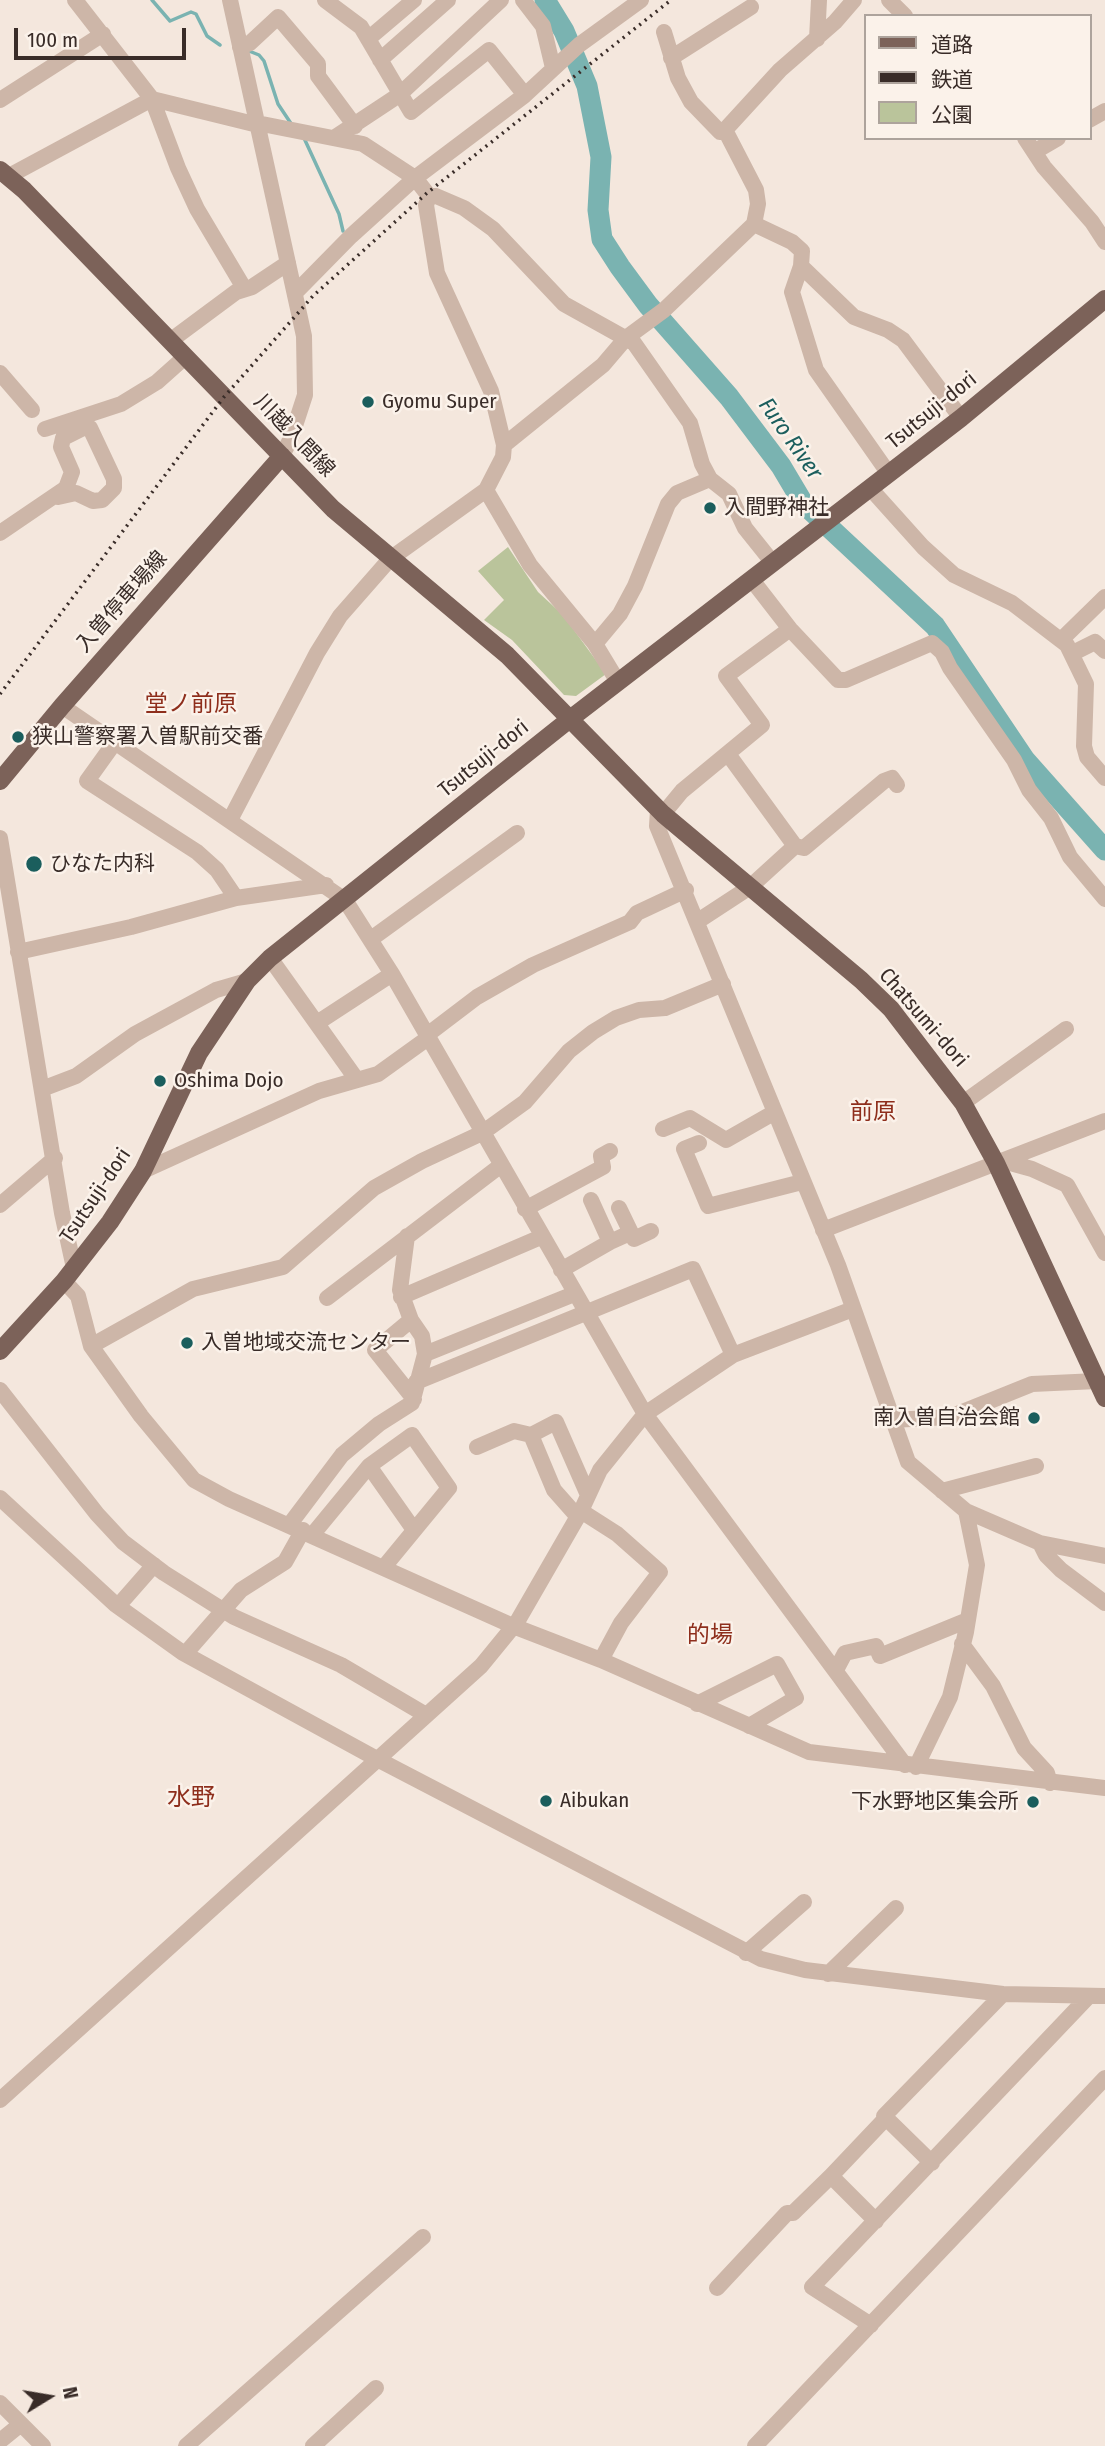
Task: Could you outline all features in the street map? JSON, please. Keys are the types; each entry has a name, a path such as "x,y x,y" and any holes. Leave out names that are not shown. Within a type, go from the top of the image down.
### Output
{"main road":[{"name":"川越入間線","path":"4,173 333,509 507,654 570,719"},
{"name":"Tsutsuji-dori","path":"0,1351 69,1275 143,1171 200,1053 247,981 270,958 570,719 961,418 1105,299"},
{"name":"入曽停車場線","path":"0,781 62,706 282,456"},
{"name":"Chatsumi-dori","path":"570,719 660,812 891,1009 963,1103 1000,1162 1101,1390"}],"street":[{"path":"75,0 152,99 197,209 244,288"},
{"path":"230,0 304,337 307,380 302,410 282,456"},
{"path":"325,0 348,14 362,27 411,112 489,50 525,95"},
{"path":"368,39 414,0"},
{"path":"380,60 448,0"},
{"path":"337,136 399,95 501,0"},
{"path":"523,0 543,26 554,66"},
{"path":"295,293 351,236 415,178 525,95 579,45 641,0"},
{"path":"817,38 819,0"},
{"path":"664,32 678,78 691,102 720,132 726,130 780,70 817,38 853,0"},
{"path":"889,0 903,14"},
{"path":"671,58 751,7"},
{"path":"240,47 250,43 278,17 318,64 318,76 355,126"},
{"path":"0,100 103,34"},
{"path":"4,173 152,99 257,124 337,136 363,144 415,178 429,196 449,201 483,222 564,304 634,343 691,423 709,479 729,494 746,528 773,563"},
{"path":"503,446 603,365 626,338 664,310 754,224 758,204 756,190 726,130"},
{"path":"1026,140 1105,242"},
{"path":"1034,152 1055,140"},
{"path":"230,820 317,653 340,616 390,559 486,490 503,457 503,446 488,382 437,272 426,205 429,196"},
{"path":"754,224 802,251 801,266 792,292 816,370 889,474"},
{"path":"170,341 244,288 252,287 288,264"},
{"path":"801,266 853,317 888,330 903,340 961,418"},
{"path":"45,429 121,404 157,382 185,357"},
{"path":"0,373 32,410"},
{"path":"58,497 76,493 86,498 102,500 114,488 114,479 95,433 90,428 83,428 63,438 61,447 86,498"},
{"path":"0,533 58,497 66,488 72,472"},
{"path":"594,644 620,614 635,586 668,504 677,493 709,479"},
{"path":"870,488 923,547 954,575 1012,603 1062,639 1073,653 1086,684 1087,757 1105,778"},
{"path":"486,490 530,565 594,644 618,682"},
{"path":"752,580 790,629 838,680 854,677 932,643 942,652 950,668 1014,760 1030,790 1051,818 1070,857 1105,899"},
{"path":"1062,639 1105,597"},
{"path":"790,629 726,676 762,725 660,812 657,826 686,890 823,1230 908,1462 966,1511 1040,1543 1105,1556"},
{"path":"1073,653 1095,642 1105,651"},
{"path":"62,706 345,900 392,974 645,1414 911,1766"},
{"path":"115,741 87,781 197,852 216,870 236,898"},
{"path":"728,754 795,846 804,848 884,781 891,778 897,785"},
{"path":"371,939 517,834"},
{"path":"0,838 55,1158 69,1275 78,1296 91,1346 141,1416 194,1480 229,1499 302,1529 513,1626 601,1660 809,1752 1105,1788"},
{"path":"698,921 750,887 795,846"},
{"path":"18,952 131,927 236,898 326,885"},
{"path":"143,1171 319,1091 388,1068 477,997 533,965 630,922 637,913 686,890"},
{"path":"270,958 357,1080"},
{"path":"317,1023 392,974"},
{"path":"42,1089 76,1076 135,1034 216,990 247,981"},
{"path":"91,1346 193,1289 283,1267 374,1188 422,1161 482,1133 525,1102 569,1051 593,1032 616,1018 639,1010 665,1008 723,984"},
{"path":"963,1103 1066,1029"},
{"path":"663,1129 690,1118 726,1140 775,1112"},
{"path":"823,1230 1105,1121"},
{"path":"699,1143 684,1149 708,1206 802,1182"},
{"path":"525,1209 603,1167 601,1156 610,1151"},
{"path":"0,1205 55,1158"},
{"path":"1000,1162 1032,1169 1067,1185 1105,1253"},
{"path":"327,1298 500,1166"},
{"path":"591,1200 610,1242"},
{"path":"619,1208 634,1239 650,1231"},
{"path":"561,1270 630,1233"},
{"path":"407,1236 400,1282 401,1297 422,1336 425,1354 415,1391"},
{"path":"401,1297 541,1237"},
{"path":"185,1654 241,1590 285,1563 342,1455 415,1391 585,1313 693,1269 733,1354"},
{"path":"425,1354 574,1294"},
{"path":"0,2101 481,1666 513,1626 579,1514 600,1470 645,1414 733,1354 853,1309"},
{"path":"411,1320 375,1350 415,1391"},
{"path":"892,1420 950,1417 1032,1384 1101,1390"},
{"path":"0,1390 97,1514 123,1542 224,1611 341,1665 426,1715"},
{"path":"477,1447 514,1430 531,1435 556,1422 588,1495"},
{"path":"302,1529 369,1466 412,1435 449,1488 384,1567"},
{"path":"531,1435 554,1490 579,1514 617,1534 660,1572 621,1623 601,1660"},
{"path":"369,1466 414,1530"},
{"path":"942,1491 1036,1466"},
{"path":"0,1498 118,1606 185,1654 376,1759 747,1953 780,1967 828,1973 1003,1994 1100,1996"},
{"path":"911,1766 950,1697 968,1620 977,1565 966,1511"},
{"path":"1040,1543 1046,1555 1061,1570 1105,1603"},
{"path":"118,1606 154,1565"},
{"path":"836,1670 845,1653 876,1646 880,1656 968,1620"},
{"path":"962,1644 993,1686 1024,1748 1047,1773 1050,1783"},
{"path":"697,1704 777,1664 796,1698 749,1726"},
{"path":"747,1953 804,1902"},
{"path":"828,1973 896,1908"},
{"path":"871,2325 813,2287 932,2163 1100,1996 1105,1984"},
{"path":"717,2288 787,2213 793,2213 831,2176 886,2118 884,2116 1003,1994"},
{"path":"755,2446 1105,2078"},
{"path":"886,2118 932,2163"},
{"path":"831,2176 876,2221"},
{"path":"186,2446 423,2237"},
{"path":"313,2446 376,2388"},
{"path":"0,2403 43,2446"},
{"path":"0,2441 21,2424"}],"green space":[{"path":"508,547 538,592 563,615 606,674 576,696 564,695 512,640 484,620 504,600 478,571"}],"waterway":[{"path":"152,0 170,21 191,12 196,14 207,36 220,45"},
{"name":"Furo River","path":"545,0 564,31 587,86 601,157 598,210 602,239 620,267 648,305 729,397 781,466 803,503 935,626 1025,760 1105,850"},
{"path":"249,51 259,55 264,61 278,104 292,125"},
{"path":"304,138 339,214 343,231"}],"railway":[{"path":"0,694 224,397 313,296 427,193 671,0"}],"place":[{"name":"Gyomu Super","path":"368,402"},
{"name":"入間野神社","path":"710,508"},
{"name":"狭山警察署入曽駅前交番","path":"18,737"},
{"name":"ひなた内科","path":"34,864"},
{"name":"Oshima Dojo","path":"160,1081"},
{"name":"入曽地域交流センター","path":"187,1343"},
{"name":"南入曽自治会館","path":"1034,1418"},
{"name":"Aibukan","path":"546,1801"},
{"name":"下水野地区集会所","path":"1033,1802"}],"district":[{"name":"堂ノ前原","path":"191,705"},
{"name":"前原","path":"873,1113"},
{"name":"的場","path":"710,1636"},
{"name":"水野","path":"191,1798"}]}
